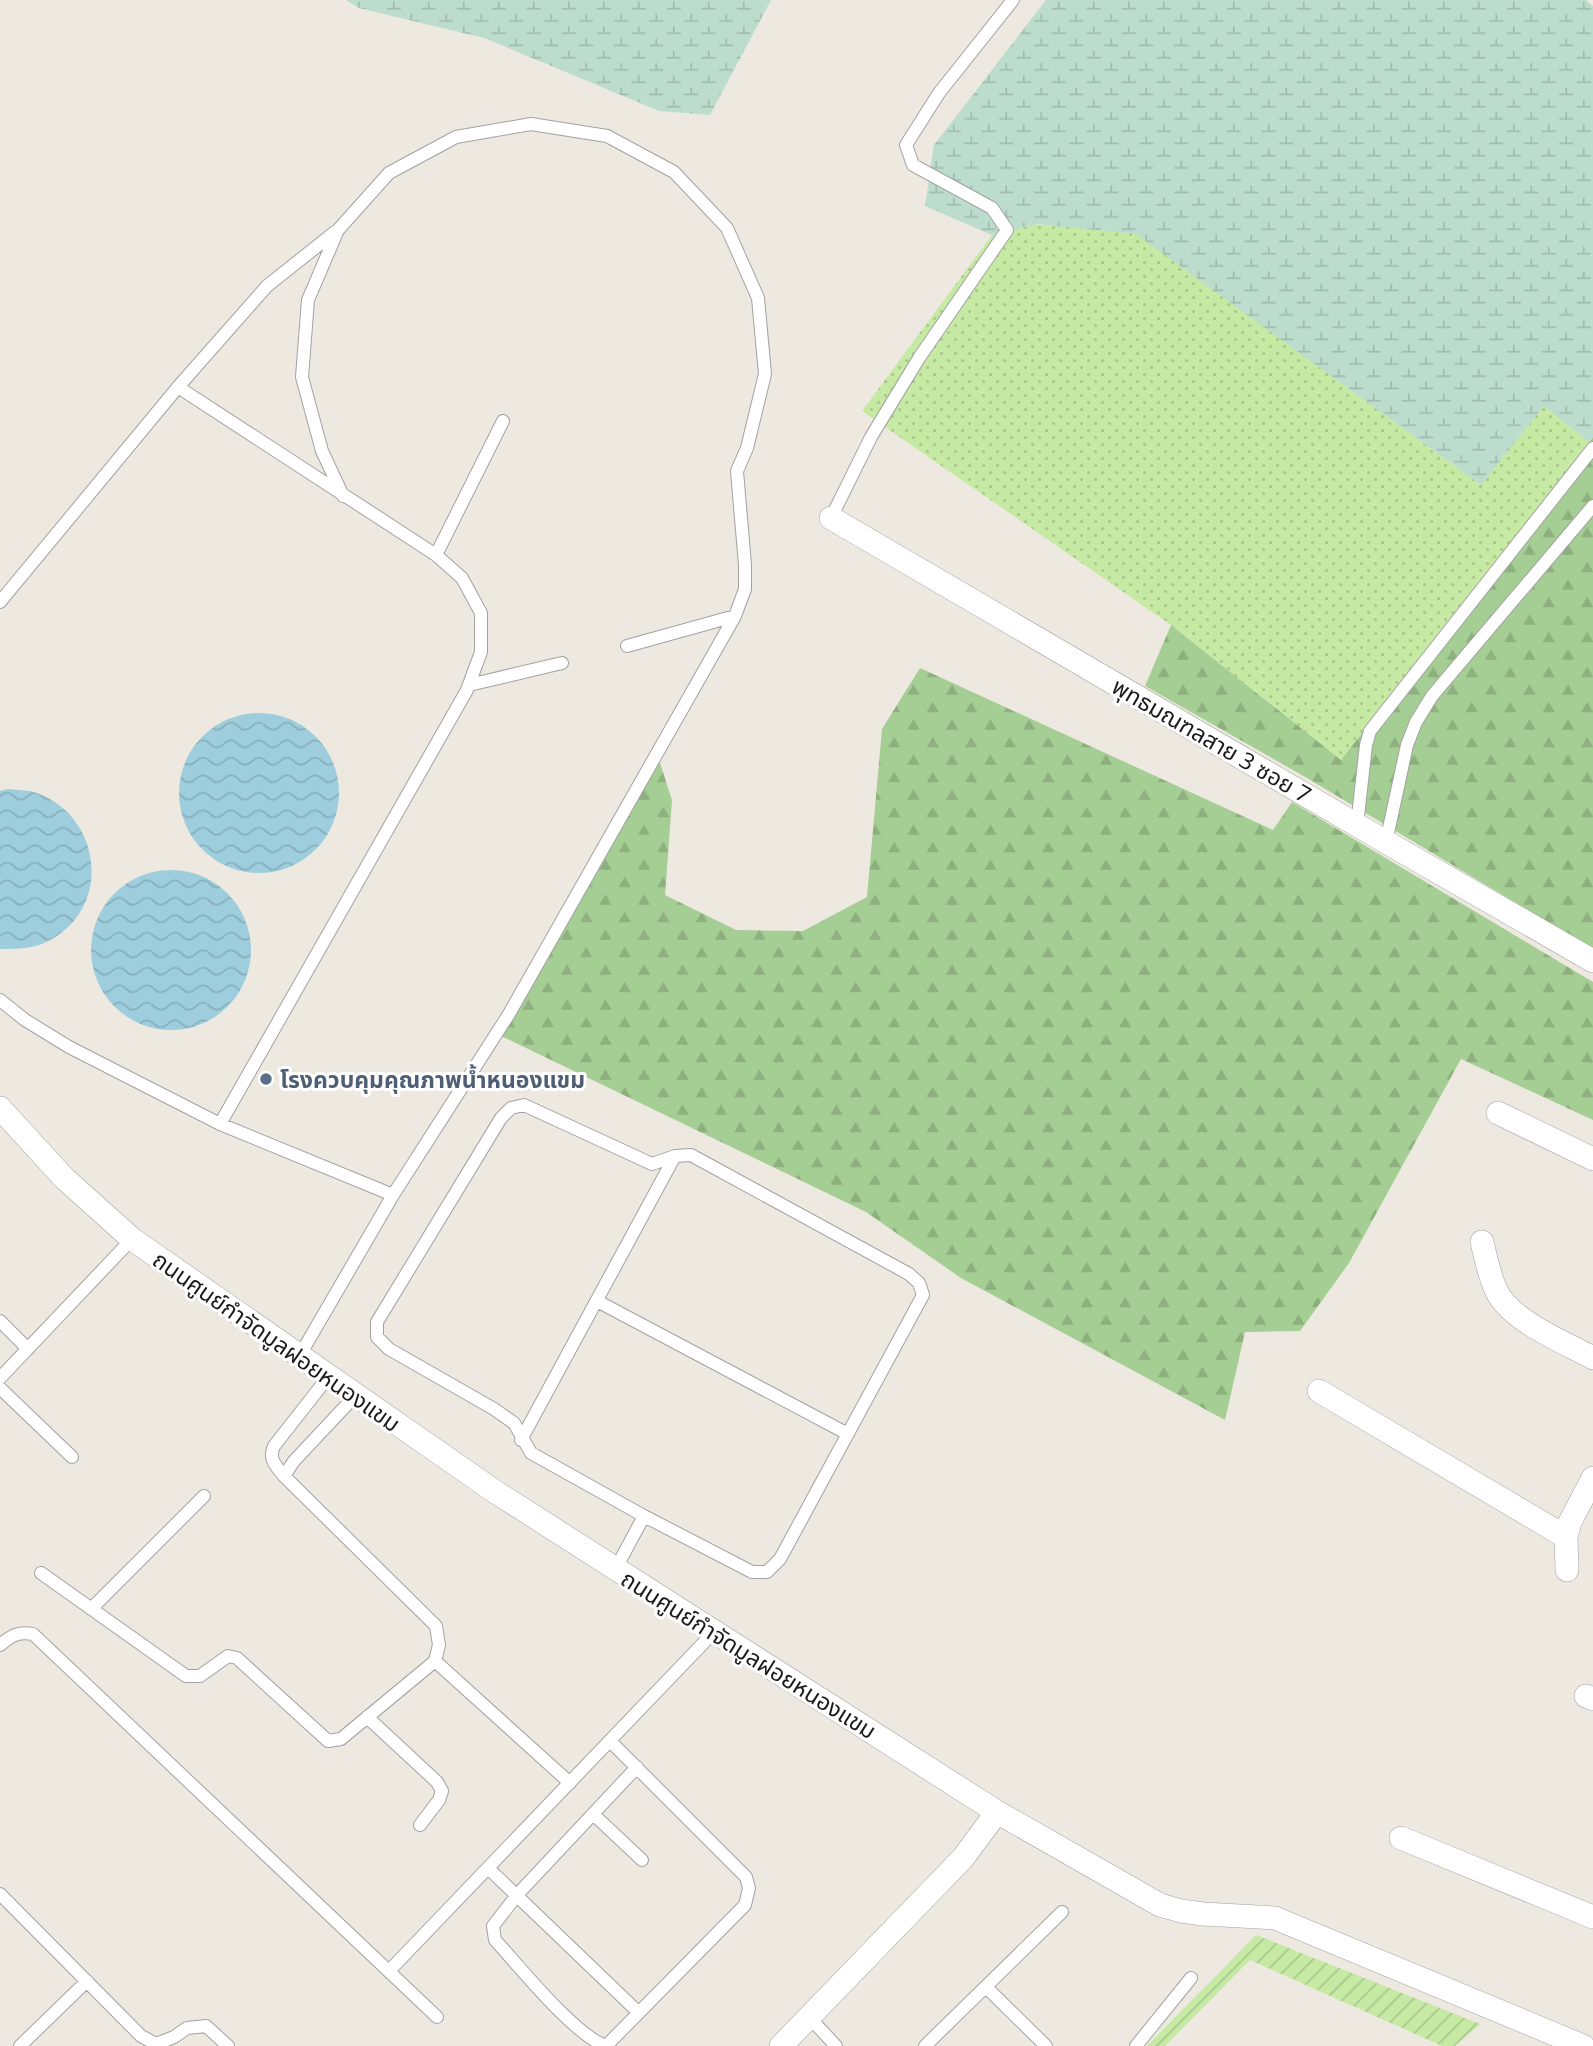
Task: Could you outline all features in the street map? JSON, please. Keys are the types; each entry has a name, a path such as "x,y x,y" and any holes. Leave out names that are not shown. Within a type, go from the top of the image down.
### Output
{"street":[{"name":"พุทธมณฑลสาย 3 ซอย 7","path":"831,518 1593,961"},
{"name":"ถนนศูนย์กำจัดมูลฝอยหนองแขม","path":"0,1108 64,1178 132,1240 187,1280 300,1355 494,1491 997,1812 1160,1905 1192,1912 1275,1918 1583,2046"},
{"path":"1498,1113 1593,1158"},
{"path":"1482,1242 1496,1290 1506,1305 1521,1318 1593,1358"},
{"path":"1319,1391 1566,1537"},
{"path":"1567,1570 1566,1537 1570,1522 1593,1478"},
{"path":"781,2046 963,1858 997,1812"},
{"path":"1401,1838 1593,1917"}],"lane":[{"path":"831,518 871,437 919,358 1007,230 992,208 913,165 906,145 939,93 1013,0"},
{"path":"0,602 178,387 267,286 338,230 389,173 456,137 531,124 607,136 674,172 727,228 758,298 765,374 747,448 737,471 746,565 745,589 735,616 509,1014 393,1195 300,1355"},
{"path":"338,230 307,300 302,377 322,451 343,496"},
{"path":"178,387 436,555 462,578 481,612 481,652 469,685 219,1124"},
{"path":"436,555 503,421"},
{"path":"1357,825 1370,731 1457,617 1593,448"},
{"path":"1386,842 1407,744 1416,722 1432,696 1593,506"},
{"path":"627,646 735,616"},
{"path":"469,685 562,663"},
{"path":"0,1000 25,1020 69,1047 219,1124 393,1195"},
{"path":"524,1105 652,1164 675,1156 691,1154 909,1274 919,1283 923,1296 780,1559 767,1572 752,1572 531,1453 514,1423 389,1349 377,1337 377,1322 501,1118 511,1108 524,1105"},
{"path":"522,1440 675,1156"},
{"path":"0,1378 132,1240"},
{"path":"597,1301 848,1434"},
{"path":"0,1321 28,1349"},
{"path":"41,1573 186,1676 200,1676 228,1656 237,1658 328,1741 341,1739 435,1661 439,1645 436,1626 284,1476 272,1460 274,1446 329,1376"},
{"path":"0,1388 72,1457"},
{"path":"284,1476 294,1461 356,1395"},
{"path":"91,1609 204,1496"},
{"path":"615,1570 644,1516"},
{"path":"0,1645 22,1631 33,1634 437,2017"},
{"path":"389,1971 713,1633"},
{"path":"435,1661 570,1783"},
{"path":"367,1717 437,1782 442,1791 439,1800 420,1825"},
{"path":"610,1741 637,1767 746,1877 749,1888 745,1905 606,2046 578,2029 495,1940 493,1926 517,1895 637,1767"},
{"path":"593,1814 642,1860"},
{"path":"488,1868 638,2012"},
{"path":"0,1894 141,2036 156,2044 187,2028 206,2026 228,2046"},
{"path":"925,2046 1062,1912"},
{"path":"1136,2046 1191,1978"},
{"path":"20,2046 87,1980"},
{"path":"986,1987 1046,2046"},
{"path":"810,2018 836,2046"}],"green space":[{"path":"346,0 771,0 710,115 659,111 484,38 359,8"},
{"path":"1046,0 1586,0 1593,6 1593,437 1589,442 1544,406 1481,485 1136,234 1036,224 992,235 925,206 934,145"},
{"path":"1036,224 1136,233 1481,485 1544,405 1589,442 1341,760 1171,625 862,411 992,235"},
{"path":"1593,437 1593,949 1307,778 1145,686 1171,625 1341,760"},
{"path":"920,668 1273,830 1292,802 1593,982 1593,1120 1461,1059 1349,1263 1300,1331 1245,1332 1225,1420 961,1278 866,1212 499,1035 659,760 672,800 665,895 736,930 803,931 867,897 882,729"},
{"path":"1256,1935 1480,2024 1455,2046 1442,2046 1250,1960 1165,2046 1147,2046"}],"water":[{"path":"259,713 290,719 315,737 333,762 339,793 333,824 315,849 290,867 259,873 228,867 203,849 185,824 179,793 185,762 203,737 228,719"},
{"path":"8,789 34,792 57,803 74,819 85,839 91,861 91,883 84,904 71,924 52,939 33,947 0,949 0,791"},
{"path":"171,870 202,876 227,894 245,919 251,950 245,981 227,1006 202,1024 171,1030 140,1024 115,1006 97,981 91,950 97,919 115,894 140,876"}],"place":[{"name":"โรงควบคุมคุณภาพน้ำหนองแขม","path":"266,1079"}]}
